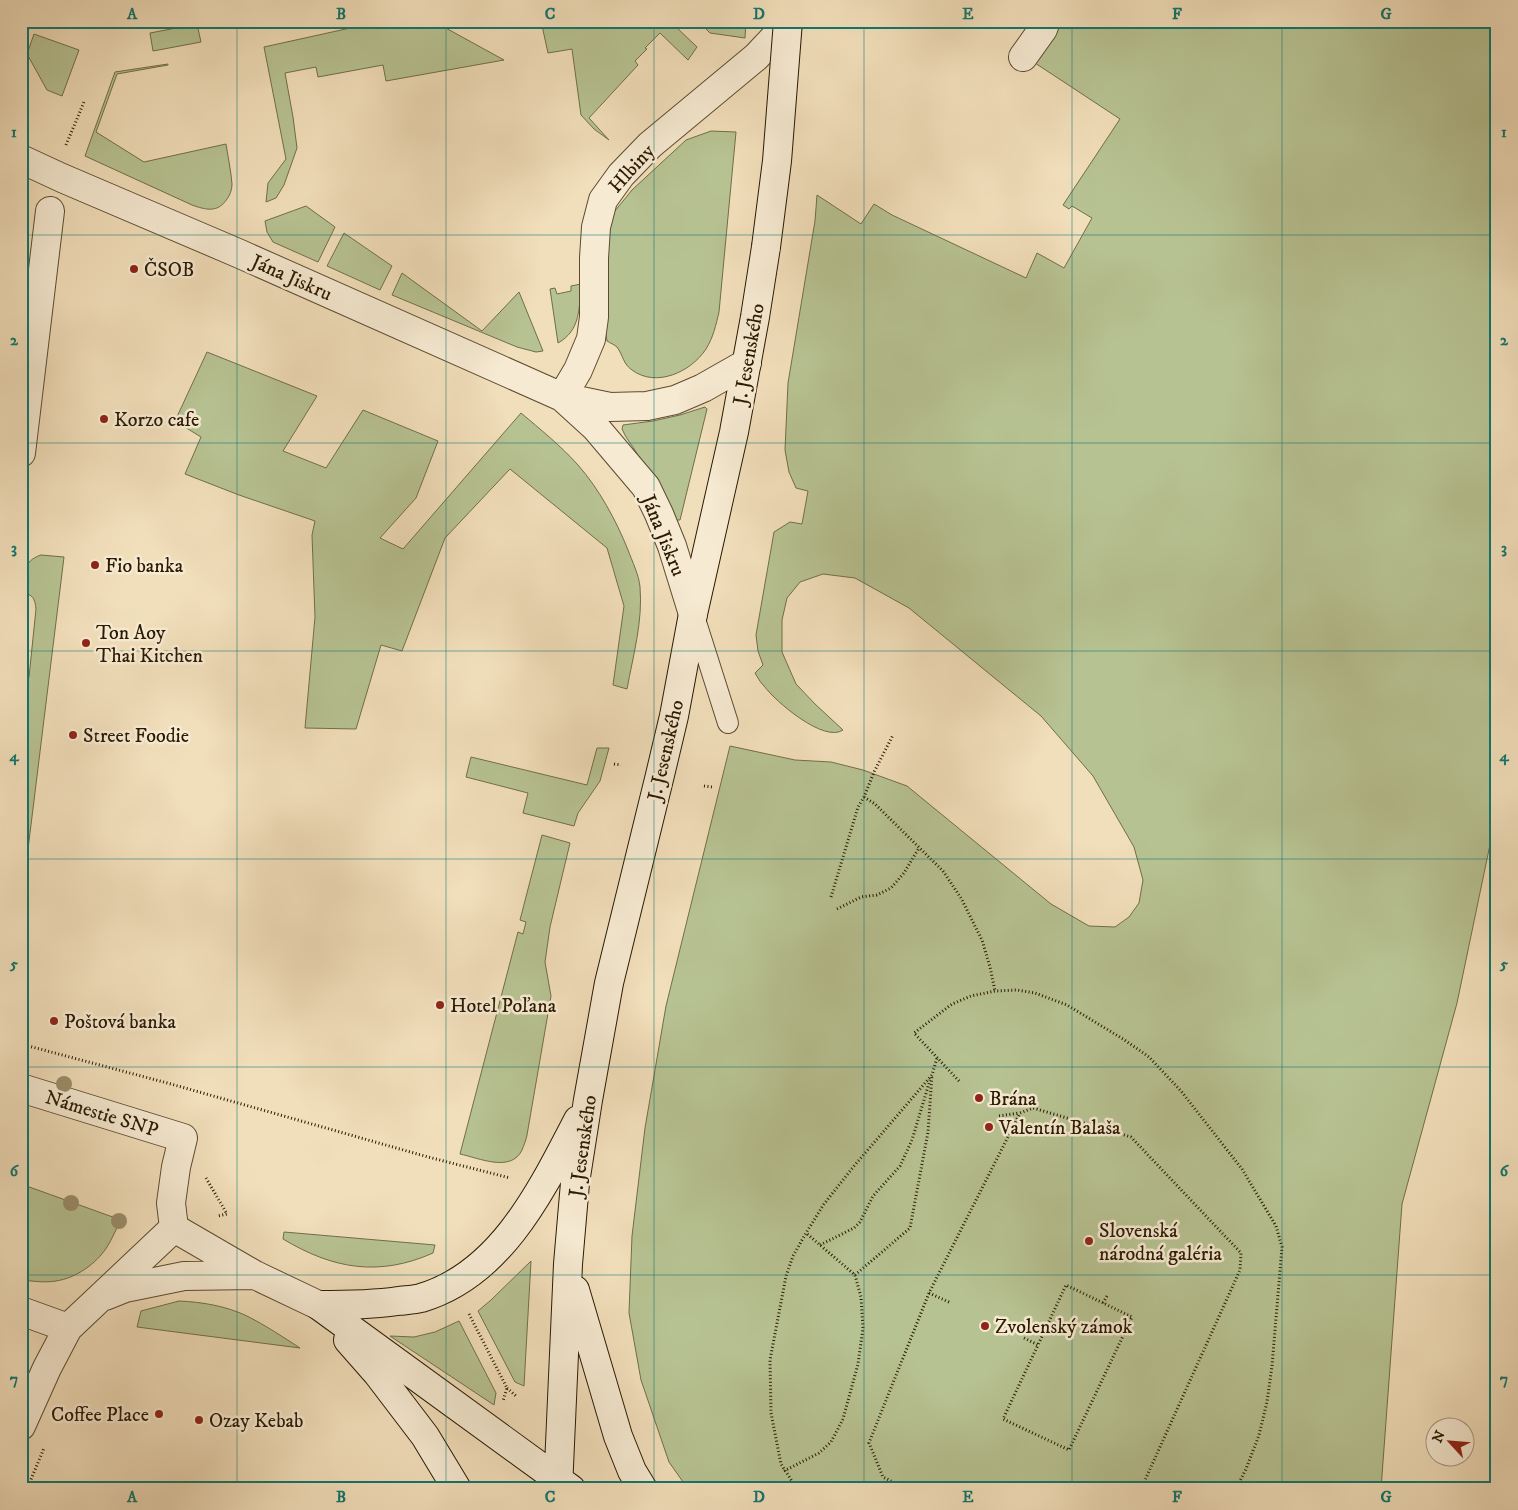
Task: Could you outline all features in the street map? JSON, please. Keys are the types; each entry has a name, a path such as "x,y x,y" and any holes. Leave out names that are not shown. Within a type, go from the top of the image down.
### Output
{"street":[{"name":"J. Jesenského","path":"563,1487 568,1264 575,1182 609,983 674,716 693,614 734,432 766,247 777,161 789,21"},
{"name":"Hlbiny","path":"562,398 578,370 591,339 594,317 596,234 603,200 621,174 650,145 756,57 789,21"},
{"path":"1023,57 1043,29 1046,21"},
{"name":"Jána Jiskru","path":"21,159 258,262 562,398 610,407 648,406 675,400 694,392 746,363"},
{"path":"21,453 50,211"},
{"name":"Jána Jiskru","path":"562,398 596,428 646,487 672,546 693,614"},
{"name":"Námestie SNP","path":"21,1088 183,1138 176,1166 171,1203 174,1228"},
{"path":"318,1305 374,1304 419,1298 453,1285 471,1273 496,1251 526,1213 549,1176 588,1100"},
{"path":"21,1426 47,1368 68,1328 174,1228 255,1274 318,1305 563,1487"},
{"path":"568,1264 618,1436 632,1471 643,1489"},
{"path":"99,1298 125,1288 184,1276 255,1274"},
{"path":"318,1305 377,1373 425,1436 457,1489"},
{"path":"21,1311 68,1328"}],"lane":[{"path":"693,614 728,722"}],"path":[{"path":"64,150 84,102"},
{"path":"831,897 858,807 893,735"},
{"path":"614,764 621,765"},
{"path":"704,786 712,787"},
{"path":"864,797 874,804 943,871 961,898 982,940 995,991"},
{"path":"837,909 861,898 877,895 891,888 904,873 919,848"},
{"path":"959,1081 914,1033 952,1004 971,996 995,991 1017,990 1035,993 1067,1006 1124,1039 1149,1057 1187,1099 1242,1169 1276,1226 1282,1247 1272,1366 1267,1402 1259,1435 1236,1489"},
{"path":"21,1044 171,1084 428,1157 518,1180"},
{"path":"820,1245 854,1228 860,1222 873,1196 900,1166 912,1140 937,1058"},
{"path":"797,1489 780,1464 771,1413 770,1360 786,1276 793,1256 824,1204 932,1074"},
{"path":"856,1275 910,1228 928,1132 932,1074"},
{"path":"999,1116 1020,1113 1032,1108 1131,1137 1241,1254 1240,1270 1141,1489"},
{"path":"907,1489 883,1477 869,1443 930,1293 1020,1113"},
{"path":"784,1471 819,1453 831,1442 843,1419 858,1364 863,1328 861,1297 856,1275 806,1232"},
{"path":"1066,1286 1132,1317 1069,1450 1003,1419 1038,1345 1066,1286"},
{"path":"930,1293 951,1302"},
{"path":"1103,1303 1107,1296"},
{"path":"470,1314 506,1388 516,1396"},
{"path":"1024,1338 1038,1345"},
{"path":"502,1404 506,1388"}],"green space":[{"path":"382,21 433,21 504,60 386,81 383,65 318,77 316,67 285,73 297,148 284,185 276,198 266,202 268,183 286,159 264,47"},
{"path":"541,21 678,21 674,25 697,47 688,60 660,33 645,48 647,49 635,61 638,65 589,118 609,140 594,129 581,115 572,49 548,53"},
{"path":"698,21 746,21 745,38 710,33"},
{"path":"1060,21 1497,21 1497,811 1457,1003 1402,1204 1381,1489 688,1489 669,1462 641,1380 629,1313 632,1236 645,1128 666,1006 730,746 795,760 831,762 863,770 907,786 1051,904 1089,926 1115,927 1129,917 1139,903 1143,880 1134,847 1093,776 1041,716 909,608 855,578 823,574 800,582 787,598 782,620 782,652 796,684 843,730 835,732 824,731 801,719 770,693 755,673 763,665 758,651 756,635 774,532 790,522 802,524 808,491 796,488 789,472 785,450 788,383 815,221 817,195 861,224 874,204 892,215 1026,278 1037,253 1064,268 1092,218 1072,206 1069,209 1063,205 1120,119 1032,61"},
{"path":"197,24 201,42 153,51 150,33"},
{"path":"34,34 79,50 62,96 47,90 27,54"},
{"path":"168,64 117,74 96,132 144,162 226,144 232,188 229,196 220,207 207,209 192,205 85,156 115,72"},
{"path":"711,131 736,132 719,312 711,340 706,349 691,365 672,375 652,378 641,375 629,368 617,347 607,341 603,318 605,236 614,212 632,190 686,140"},
{"path":"306,206 335,227 318,262 273,242 267,232 265,221"},
{"path":"344,233 392,266 380,290 327,266"},
{"path":"402,273 482,331 519,292 543,351 536,352 517,347 392,295"},
{"path":"581,284 579,310 575,325 566,338 558,343 550,289 555,288 557,294 571,291 571,286"},
{"path":"207,352 317,396 283,451 326,468 363,410 438,441 416,498 380,538 403,549 521,413 565,451 593,484 618,527 635,568 641,600 637,638 627,689 613,685 624,606 607,548 510,469 445,538 402,651 381,645 356,729 305,728 315,617 312,535 315,521 185,474 201,437 175,421"},
{"path":"705,407 707,409 680,520 676,520 659,486 626,437 622,429 623,425 653,421"},
{"path":"41,555 64,557 21,906 21,691 29,677 36,609 33,598 22,593 27,565 30,561"},
{"path":"597,748 609,748 600,781 578,813 574,826 523,813 528,793 466,777 471,757 587,785"},
{"path":"542,835 570,843 550,927 545,962 551,996 527,1135 522,1150 517,1157 503,1162 485,1161 460,1154 518,932 523,934 526,922 520,920"},
{"path":"21,1184 121,1220 107,1247 97,1259 71,1277 47,1282 21,1280"},
{"path":"284,1232 435,1245 433,1253 413,1261 375,1267 356,1266 338,1263 302,1249 283,1239"},
{"path":"531,1261 524,1386 515,1382 478,1311"},
{"path":"179,1301 214,1305 247,1316 300,1348 137,1327 141,1311"},
{"path":"459,1321 496,1393 494,1405 390,1336 414,1337 435,1332"}],"place":[{"name":"ČSOB","path":"134,269"},
{"name":"Korzo cafe","path":"104,419"},
{"name":"Fio banka","path":"95,565"},
{"name":"Ton Aoy Thai Kitchen","path":"86,643"},
{"name":"Street Foodie","path":"73,735"},
{"name":"Hotel Poľana","path":"440,1005"},
{"name":"Poštová banka","path":"54,1021"},
{"name":"Brána","path":"979,1098"},
{"name":"Valentín Balaša","path":"989,1127"},
{"name":"Slovenská národná galéria","path":"1089,1241"},
{"name":"Zvolenský zámok","path":"985,1326"},
{"name":"Coffee Place","path":"159,1414"},
{"name":"Ozay Kebab","path":"199,1420"}]}
